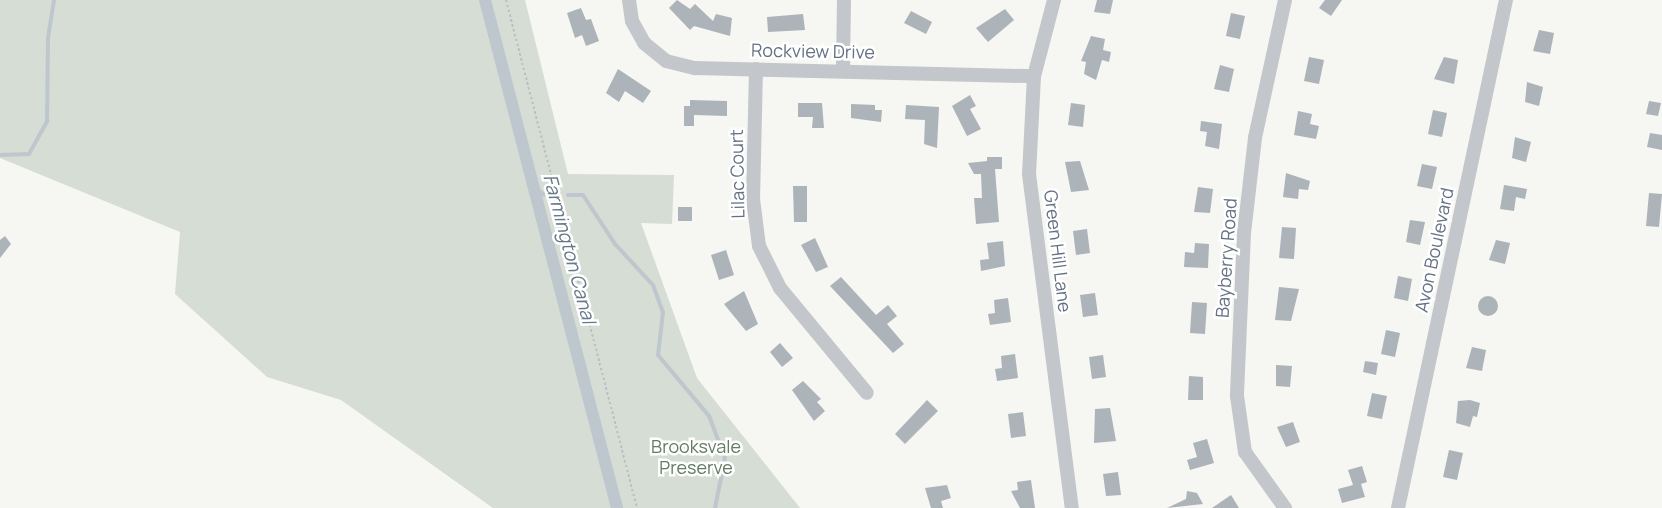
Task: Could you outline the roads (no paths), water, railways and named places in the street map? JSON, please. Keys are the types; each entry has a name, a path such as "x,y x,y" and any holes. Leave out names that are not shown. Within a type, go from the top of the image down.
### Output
{"street":[{"name":"Rockview Drive","path":"629,0 632,21 644,43 666,61 695,68 1034,76"},
{"path":"843,70 844,0"},
{"name":"Green Hill Lane","path":"1054,0 1034,76 1029,174 1072,508"},
{"name":"Bayberry Road","path":"1285,0 1255,138 1244,234 1236,396 1245,452 1285,508"},
{"name":"Avon Boulevard","path":"1398,508 1506,0"},
{"name":"Lilac Court","path":"756,69 753,199 760,246 780,288 867,393"}],"waterway":[{"path":"0,155 29,154 47,121 48,38 54,0"},
{"name":"Farmington Canal","path":"485,0 617,508"},
{"name":"Farmington Canal","path":"533,186 544,195"},
{"path":"568,195 583,195 615,244 653,285 663,312 658,355 709,416 725,458 715,508"}],"park label":[{"name":"Brooksvale Preserve","path":"696,457"}]}
